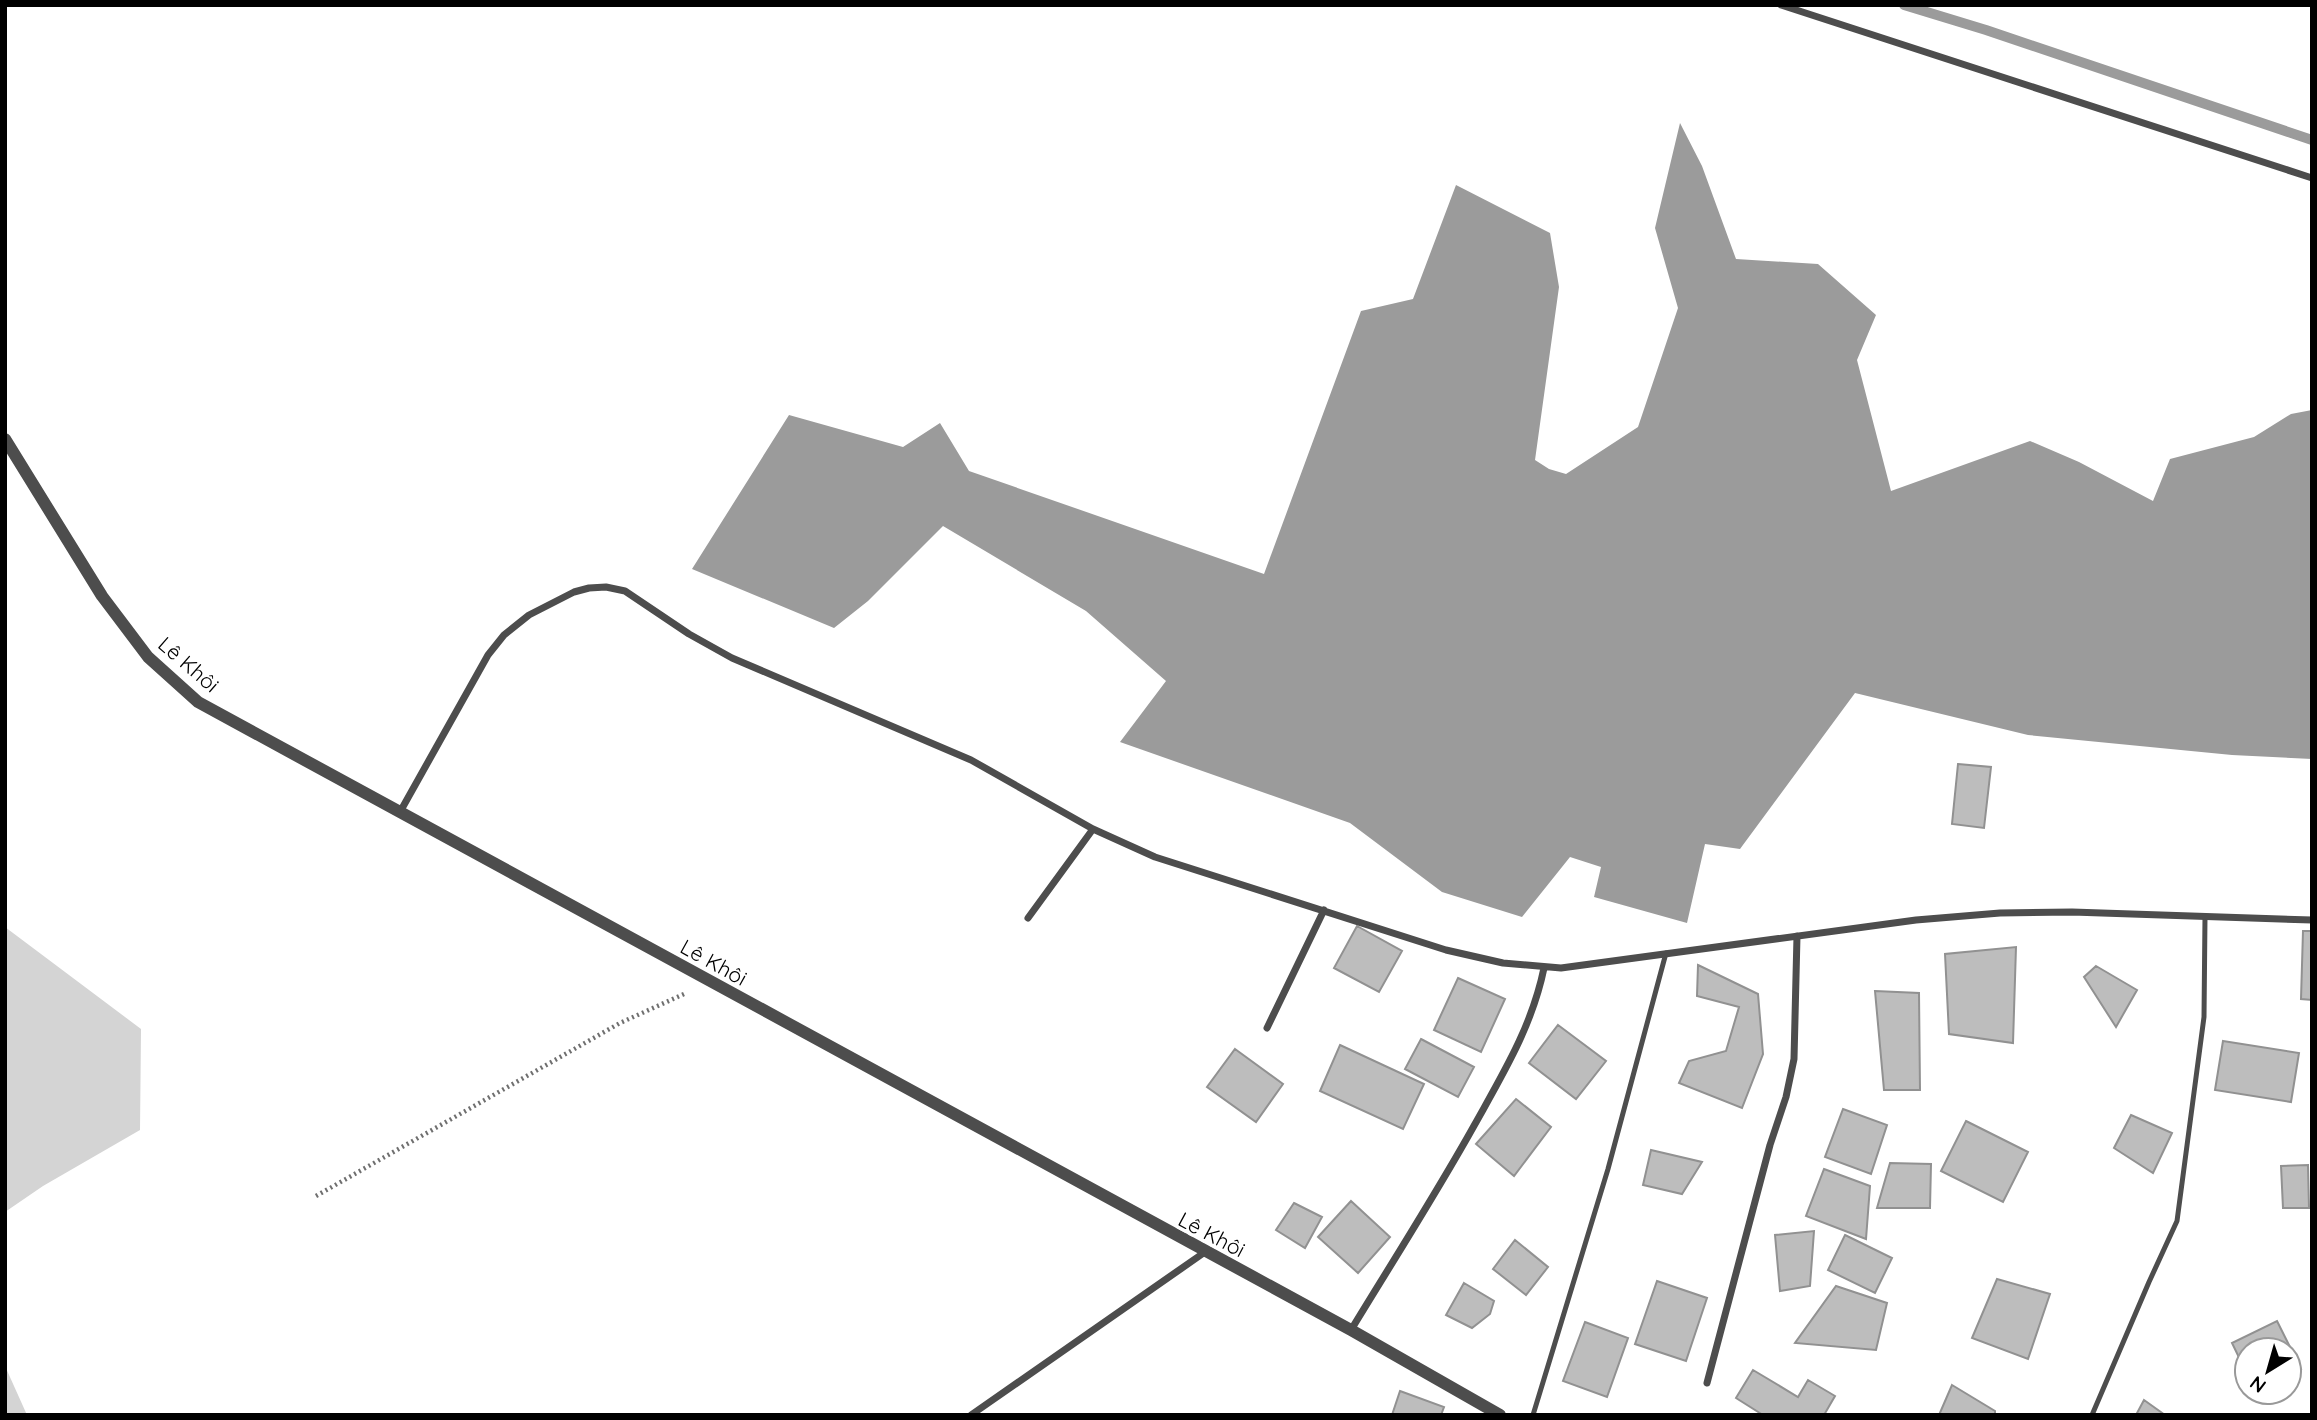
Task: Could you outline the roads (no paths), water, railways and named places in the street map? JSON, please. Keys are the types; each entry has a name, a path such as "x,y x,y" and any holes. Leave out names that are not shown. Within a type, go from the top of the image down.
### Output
{"street":[{"path":"1781,5 2312,178"},
{"name":"Lê Khôi","path":"5,439 102,596 148,657 198,702 1351,1330 1500,1415"},
{"path":"400,812 488,655 504,635 529,615 574,592 589,587 606,587 635,596 689,634 732,658 971,760 1093,829 1155,857 1446,950 1503,962 1561,968 1916,920 2000,913 2072,912 2312,920"},
{"path":"1028,918 1093,829"},
{"path":"1267,1028 1324,910"},
{"path":"1707,1383 1770,1145 1786,1097 1794,1059 1797,936"},
{"path":"1351,1330 1439,1187 1501,1079 1530,1021 1538,999 1544,968"},
{"path":"971,1415 1205,1252"}],"lane":[{"path":"2092,1415 2177,1222 2204,1017 2205,917"},
{"path":"1533,1415 1608,1169 1666,953"}],"waterway":[{"path":"1904,5 2312,140"}]}
